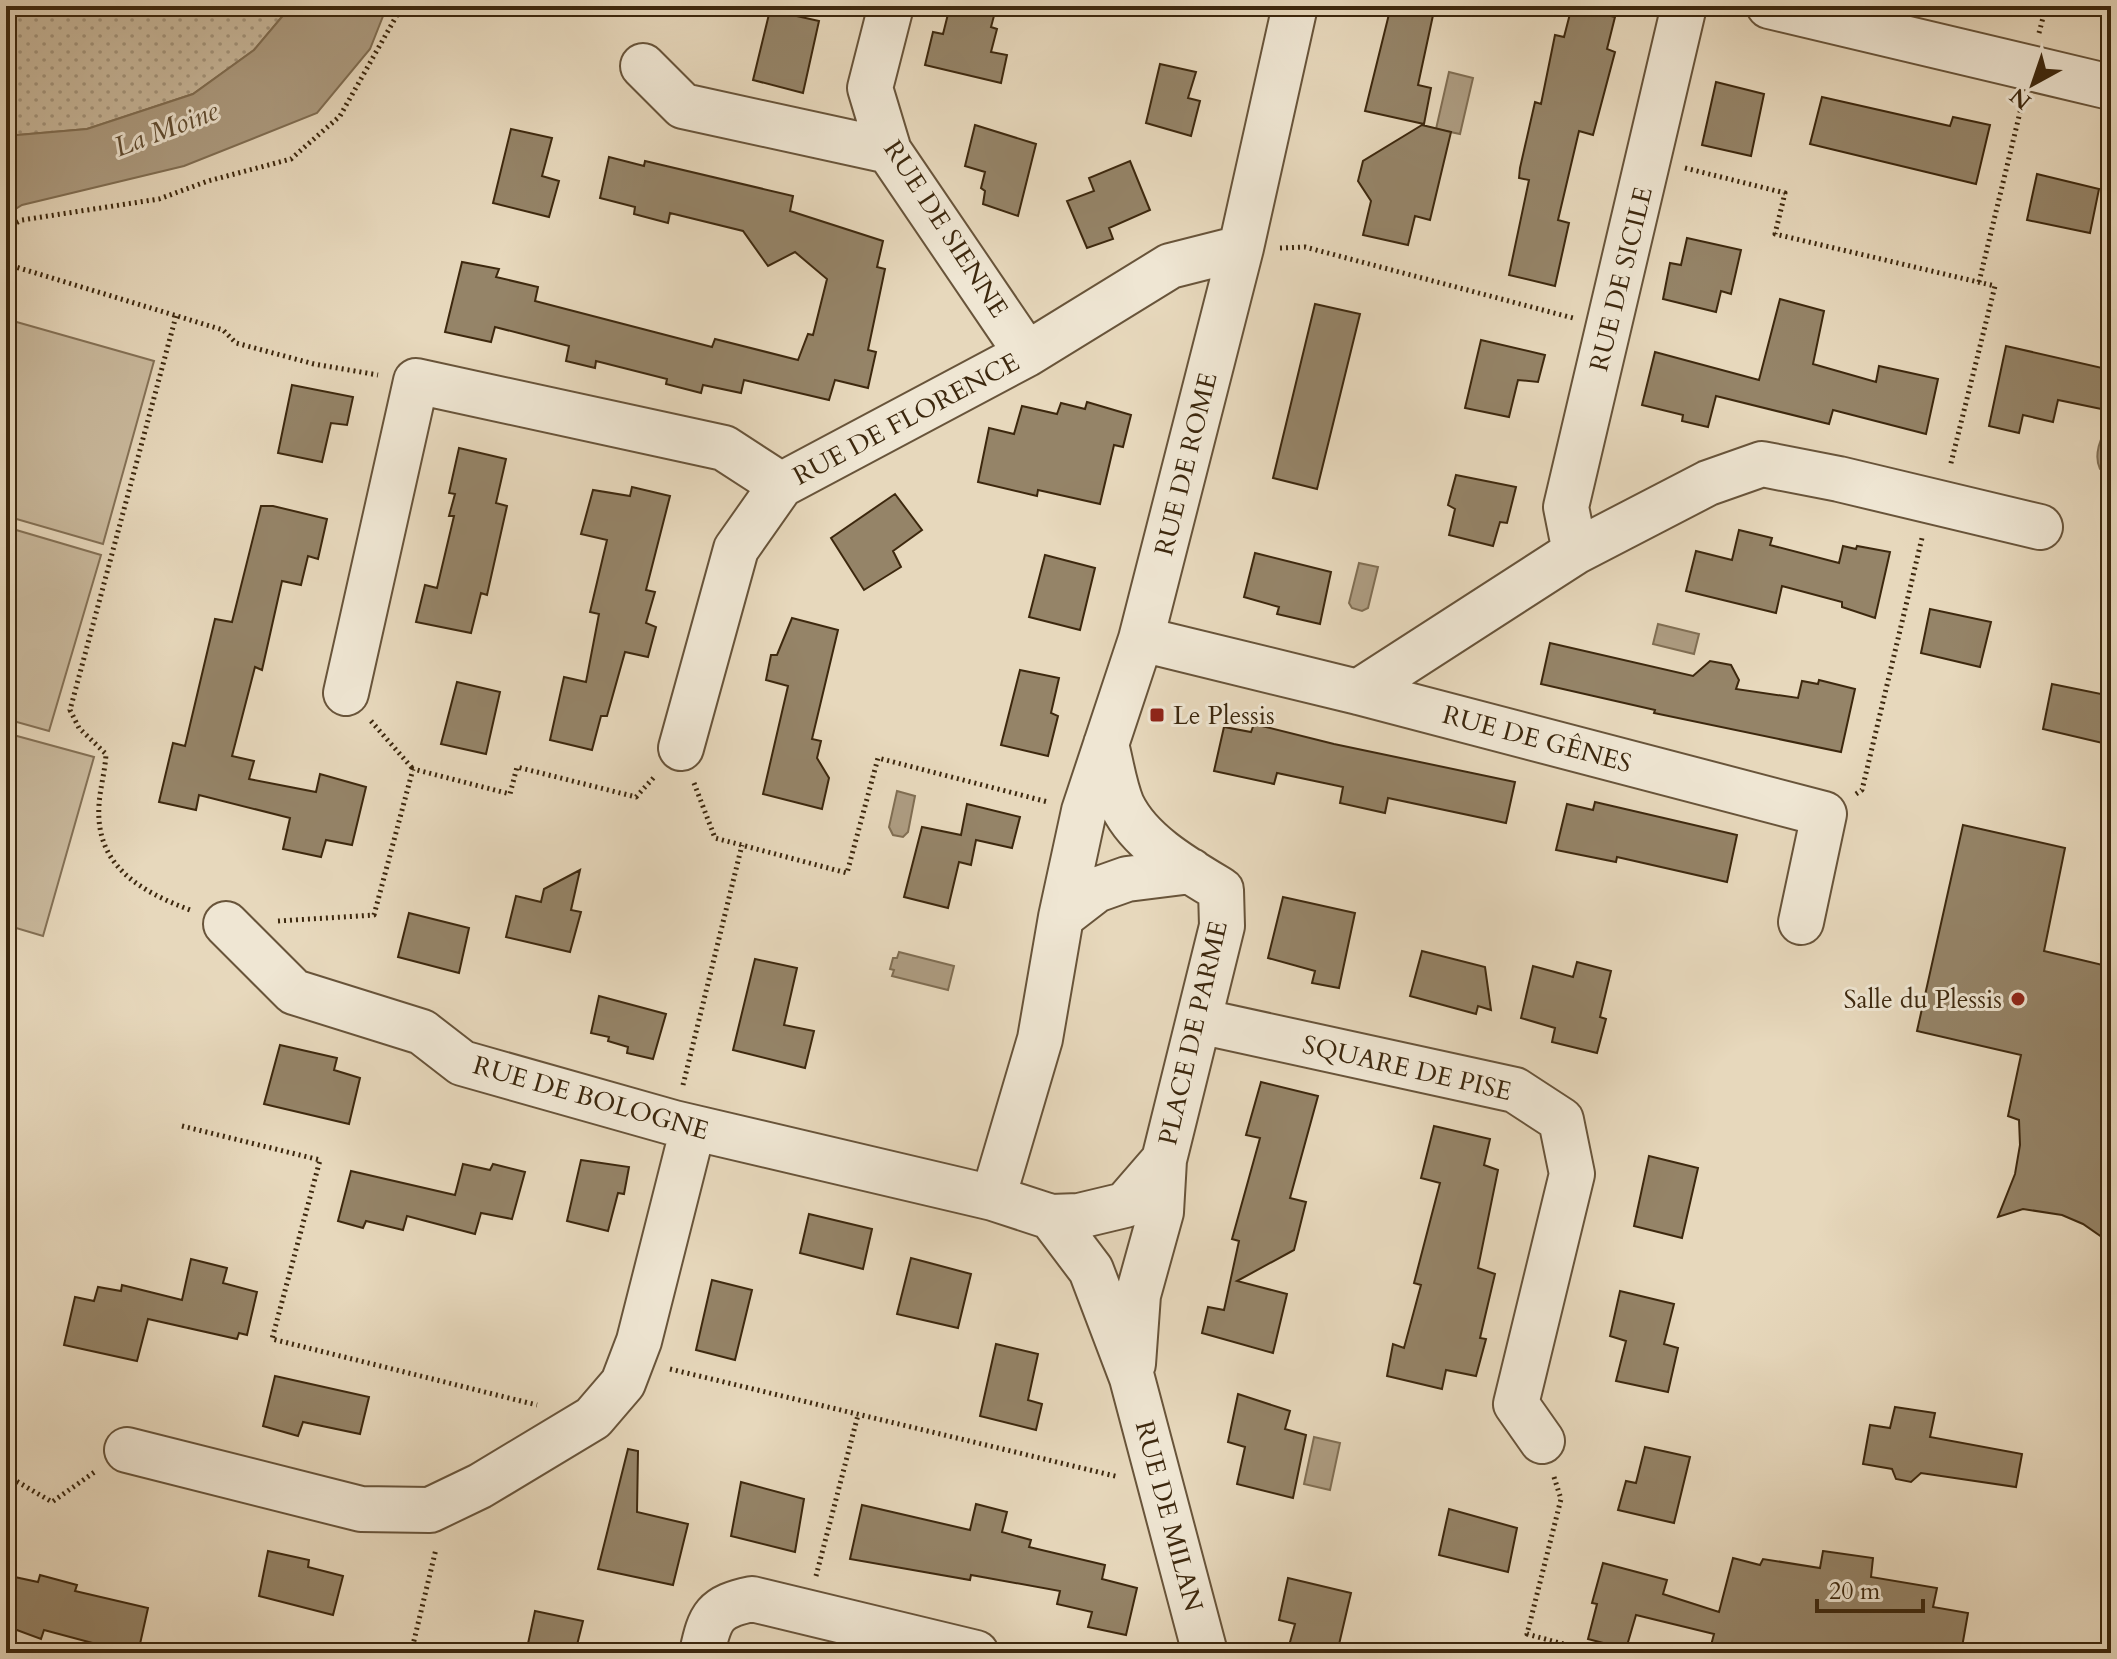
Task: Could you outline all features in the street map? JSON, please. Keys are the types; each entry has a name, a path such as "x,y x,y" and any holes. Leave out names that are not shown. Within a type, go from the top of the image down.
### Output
{"street":[{"name":"RUE DE SIENNE","path":"891,6 870,88 889,151 1027,354"},
{"name":"RUE DE ROME","path":"1061,917 1084,811 1141,639 1241,248 1295,6"},
{"name":"RUE DE SICILE","path":"1575,552 1566,507 1684,6"},
{"path":"1769,6 2110,87"},
{"path":"643,66 683,106 889,151"},
{"name":"RUE DE FLORENCE","path":"681,748 736,549 781,485 1027,354 1170,266 1241,248"},
{"path":"346,693 416,381 724,448 781,485"},
{"path":"1358,692 1575,552 1708,483 1762,464 2040,527"},
{"name":"RUE DE GÊNES","path":"1141,639 1358,692 1824,814"},
{"name":"PLACE DE PARME","path":"993,1198 1051,1217 1079,1216 1125,1205 1164,1160 1199,1021 1222,926 1221,890 1140,832 1122,804 1106,744"},
{"path":"1801,922 1824,814"},
{"path":"993,1198 1040,1039 1061,917 1096,890 1127,879 1191,871"},
{"name":"RUE DE BOLOGNE","path":"226,924 294,992 422,1032 462,1063 683,1125 993,1198"},
{"name":"SQUARE DE PISE","path":"1199,1021 1515,1090 1561,1120 1572,1174 1516,1404 1542,1441"},
{"path":"127,1450 361,1509 430,1510 480,1486 593,1418 623,1383 633,1359 683,1125"},
{"name":"RUE DE MILAN","path":"1132,1378 1138,1295 1161,1212 1164,1160"},
{"name":"RUE DE MILAN","path":"1051,1217 1091,1270 1132,1378 1205,1653"},
{"path":"702,1653 713,1616 726,1604 752,1599 976,1653"}],"path":[{"path":"6,228 22,220 159,199 208,181 291,159 340,116 402,6"},
{"path":"1979,282 2046,6"},
{"path":"1649,159 1785,193 1775,234 1995,286 1942,503 1925,528 1862,790 1824,814"},
{"path":"1241,248 1305,247 1609,328"},
{"path":"6,264 223,330 236,343 314,364 416,381"},
{"path":"176,316 70,710 79,728 106,754 99,804 101,836 117,869 152,896 226,924 374,915 413,769"},
{"path":"346,693 413,769 510,794 517,767 636,797 681,748 715,838 847,873 878,758 1084,811"},
{"path":"683,1125 742,845"},
{"path":"182,1126 320,1160 272,1339 593,1418"},
{"path":"633,1359 1128,1479 1160,1478"},
{"path":"805,1613 858,1415"},
{"path":"1542,1441 1561,1499 1527,1634 1596,1653"},
{"path":"6,1479 11,1478 52,1502 127,1450"},
{"path":"411,1653 436,1550 430,1510"}],"shaded area":[{"path":"6,6 291,6 254,50 193,94 87,129 6,136"},
{"path":"6,319 154,361 103,544 6,516"},
{"path":"6,527 101,555 49,731 6,719"},
{"path":"6,733 94,757 43,936 6,925"}],"water":[{"name":"La Moine","path":"291,6 387,6 370,49 317,113 184,166 22,205 6,215 6,136 87,129 193,94 254,50"},
{"path":"1449,72 1473,78 1460,134 1436,129"},
{"path":"2111,427 2111,472 2100,469 2098,458 2101,440"},
{"path":"1359,563 1378,567 1368,608 1362,611 1352,608 1349,603"},
{"path":"1658,624 1699,634 1694,654 1653,644"},
{"path":"897,791 915,796 908,832 903,837 893,835 889,827"},
{"path":"899,952 954,966 948,990 892,976 893,958 897,958"},
{"path":"1314,1437 1340,1443 1330,1490 1304,1484"}],"building":[{"path":"950,6 972,6 995,12 991,27 997,29 991,52 1007,55 1001,83 925,65 933,32 943,34"},
{"path":"1391,6 1435,6 1418,85 1431,88 1424,124 1365,111"},
{"path":"1572,6 1615,17 1607,49 1615,52 1593,135 1579,131 1558,220 1569,223 1555,286 1509,275 1529,180 1519,178 1535,102 1541,104 1555,35 1564,37"},
{"path":"770,10 819,21 803,93 753,80"},
{"path":"1160,64 1196,72 1188,98 1200,101 1191,136 1146,123"},
{"path":"1716,82 1764,94 1751,156 1702,145"},
{"path":"1822,97 1950,126 1953,117 1990,125 1976,184 1810,144"},
{"path":"975,125 1036,144 1018,216 983,204 985,191 981,188 985,172 965,166"},
{"path":"1422,125 1451,132 1430,220 1415,216 1408,245 1363,235 1371,201 1358,181 1363,161"},
{"path":"511,129 552,138 542,176 559,181 549,217 493,203"},
{"path":"609,157 644,166 645,161 793,196 790,211 883,241 877,267 885,269 868,350 876,352 868,388 835,380 829,400 744,380 741,393 703,385 701,393 666,384 667,379 596,361 595,368 566,361 569,346 495,327 491,342 445,332 462,262 499,269 496,277 538,287 535,301 712,347 715,339 798,360 808,334 813,335 827,279 795,252 768,266 743,231 670,213 668,223 634,214 635,207 600,198"},
{"path":"1130,161 1150,210 1109,228 1113,239 1087,248 1067,201 1094,191 1089,178"},
{"path":"2037,174 2099,189 2090,233 2027,220"},
{"path":"1687,238 1741,250 1731,294 1721,291 1716,312 1663,299 1670,263 1681,265"},
{"path":"1780,299 1824,311 1813,364 1876,382 1879,366 1938,379 1926,434 1833,410 1829,424 1716,396 1708,427 1682,421 1683,415 1642,405 1655,352 1759,380"},
{"path":"1315,304 1360,314 1317,489 1273,478"},
{"path":"1481,340 1545,355 1538,382 1518,380 1509,417 1465,408"},
{"path":"2006,346 2111,370 2111,411 2058,400 2053,422 2023,415 2019,433 1989,426"},
{"path":"292,385 353,397 347,425 331,423 322,462 278,453"},
{"path":"1087,402 1131,415 1123,447 1114,445 1100,504 1038,490 1037,496 978,482 989,428 1014,434 1022,406 1057,414 1061,403 1085,409"},
{"path":"459,448 506,459 496,503 507,506 487,595 481,593 471,633 416,622 425,585 437,588 454,516 449,516 455,494 449,493"},
{"path":"1456,475 1516,487 1507,523 1500,522 1493,546 1449,535 1455,509 1448,505"},
{"path":"632,487 670,496 646,590 655,592 646,623 656,627 648,657 625,652 607,716 601,716 592,750 550,740 564,677 586,682 599,614 590,612 607,540 581,534 593,490 630,496"},
{"path":"895,494 922,530 893,551 901,567 864,590 831,538"},
{"path":"261,506 327,519 318,559 308,556 301,585 282,581 262,670 255,667 232,756 254,761 249,779 316,792 320,774 366,787 352,845 326,840 321,857 283,849 290,818 199,795 196,810 159,802 173,743 185,746 215,619 232,622"},
{"path":"1739,530 1772,538 1770,545 1839,563 1843,546 1890,552 1875,618 1842,607 1842,602 1782,586 1776,613 1686,591 1696,551 1732,560"},
{"path":"1255,553 1331,572 1320,624 1277,614 1279,607 1244,597"},
{"path":"1045,555 1095,568 1080,630 1029,617"},
{"path":"1930,609 1991,622 1980,667 1921,653"},
{"path":"792,618 838,630 812,739 821,741 817,758 829,778 822,809 763,794 788,686 766,680 771,655 777,655"},
{"path":"1550,643 1693,676 1710,661 1731,665 1739,680 1736,689 1798,698 1802,681 1818,684 1819,680 1855,689 1841,752 1654,713 1655,710 1541,684"},
{"path":"1020,670 1059,678 1051,713 1058,716 1048,756 1001,745"},
{"path":"457,682 500,692 486,754 441,744"},
{"path":"2052,684 2111,696 2111,745 2043,729"},
{"path":"1254,724 1515,782 1506,823 1388,798 1385,813 1340,803 1343,787 1277,773 1274,784 1214,771 1224,727 1251,732"},
{"path":"1595,802 1737,835 1727,882 1617,857 1616,862 1556,850 1567,804 1593,810"},
{"path":"967,804 1020,817 1012,848 976,840 971,865 959,862 948,908 904,897 922,827 961,835"},
{"name":"Salle du Plessis","path":"1963,825 2065,848 2044,951 2111,967 2111,1073 2103,1111 2111,1112 2111,1176 2106,1202 2109,1242 2083,1224 2062,1215 2023,1209 1998,1217 2015,1174 2020,1145 2019,1120 2008,1116 2021,1055 1917,1031"},
{"path":"580,870 571,910 581,912 570,952 506,937 516,896 541,902 544,889"},
{"path":"1283,897 1355,913 1339,988 1312,983 1315,971 1268,958"},
{"path":"409,913 469,928 459,973 398,957"},
{"path":"1422,951 1485,967 1491,1010 1478,1006 1476,1014 1410,996"},
{"path":"755,959 797,968 784,1025 814,1031 805,1068 733,1050"},
{"path":"1577,962 1611,971 1600,1017 1606,1019 1597,1053 1552,1042 1555,1028 1521,1018 1533,966 1573,977"},
{"path":"599,996 666,1014 653,1059 627,1053 628,1047 608,1041 609,1037 591,1033"},
{"path":"280,1045 337,1058 334,1070 360,1078 349,1124 264,1104"},
{"path":"1261,1082 1318,1096 1290,1198 1306,1202 1294,1250 1237,1281 1287,1294 1273,1353 1202,1333 1208,1307 1224,1310 1239,1241 1232,1239 1260,1138 1246,1135"},
{"path":"1434,1126 1490,1139 1484,1165 1498,1170 1478,1268 1495,1274 1480,1338 1486,1339 1476,1376 1446,1370 1442,1389 1387,1376 1393,1344 1404,1348 1421,1285 1414,1283 1440,1183 1421,1178"},
{"path":"1649,1156 1698,1168 1682,1238 1634,1226"},
{"path":"581,1160 629,1167 624,1194 618,1193 608,1231 567,1221"},
{"path":"463,1164 490,1170 493,1164 525,1172 512,1219 481,1213 475,1234 407,1216 403,1230 366,1221 363,1228 338,1221 351,1171 455,1195"},
{"path":"809,1214 872,1229 863,1269 800,1253"},
{"path":"911,1258 971,1274 958,1328 897,1314"},
{"path":"191,1259 227,1268 223,1283 257,1292 247,1335 239,1333 237,1339 148,1319 137,1361 64,1345 75,1297 94,1301 98,1287 121,1291 122,1285 182,1300"},
{"path":"712,1280 752,1290 735,1360 696,1350"},
{"path":"1620,1291 1674,1304 1664,1344 1678,1348 1668,1392 1616,1381 1626,1341 1610,1336"},
{"path":"996,1344 1038,1354 1028,1400 1042,1404 1036,1430 980,1416"},
{"path":"275,1376 369,1397 360,1434 303,1422 298,1436 263,1426"},
{"path":"1238,1394 1290,1411 1285,1429 1306,1435 1293,1498 1237,1484 1245,1447 1228,1442"},
{"path":"1895,1407 1935,1413 1930,1437 2022,1454 2016,1487 1921,1473 1911,1482 1896,1479 1892,1469 1863,1464 1870,1425 1890,1428"},
{"path":"1645,1447 1690,1457 1674,1523 1618,1510 1626,1481 1636,1483"},
{"path":"628,1449 638,1451 637,1512 688,1524 673,1585 598,1569"},
{"path":"741,1482 804,1499 795,1552 731,1536"},
{"path":"976,1504 1007,1512 1002,1532 1031,1540 1029,1547 1105,1565 1102,1579 1137,1588 1126,1635 1088,1627 1092,1612 1057,1604 1060,1591 971,1575 970,1580 850,1559 862,1505 970,1530"},
{"path":"1449,1509 1517,1528 1508,1572 1439,1555"},
{"path":"268,1551 309,1560 308,1567 343,1576 333,1615 259,1596"},
{"path":"1823,1551 1873,1558 1871,1577 1937,1588 1933,1607 1968,1613 1961,1653 1709,1653 1714,1634 1636,1615 1626,1649 1588,1639 1597,1604 1592,1603 1603,1563 1667,1580 1663,1594 1719,1612 1733,1558 1760,1565 1763,1559 1820,1568"},
{"path":"40,1575 77,1585 75,1591 148,1608 138,1653 99,1653 100,1645 44,1630 41,1639 6,1626 6,1593 10,1576 38,1582"},
{"path":"1288,1578 1351,1593 1337,1653 1287,1653 1295,1624 1279,1620"},
{"path":"535,1611 583,1621 575,1653 526,1653"}],"place":[{"name":"Le Plessis","path":"1157,715"},
{"name":"Salle du Plessis","path":"2018,999"}]}
